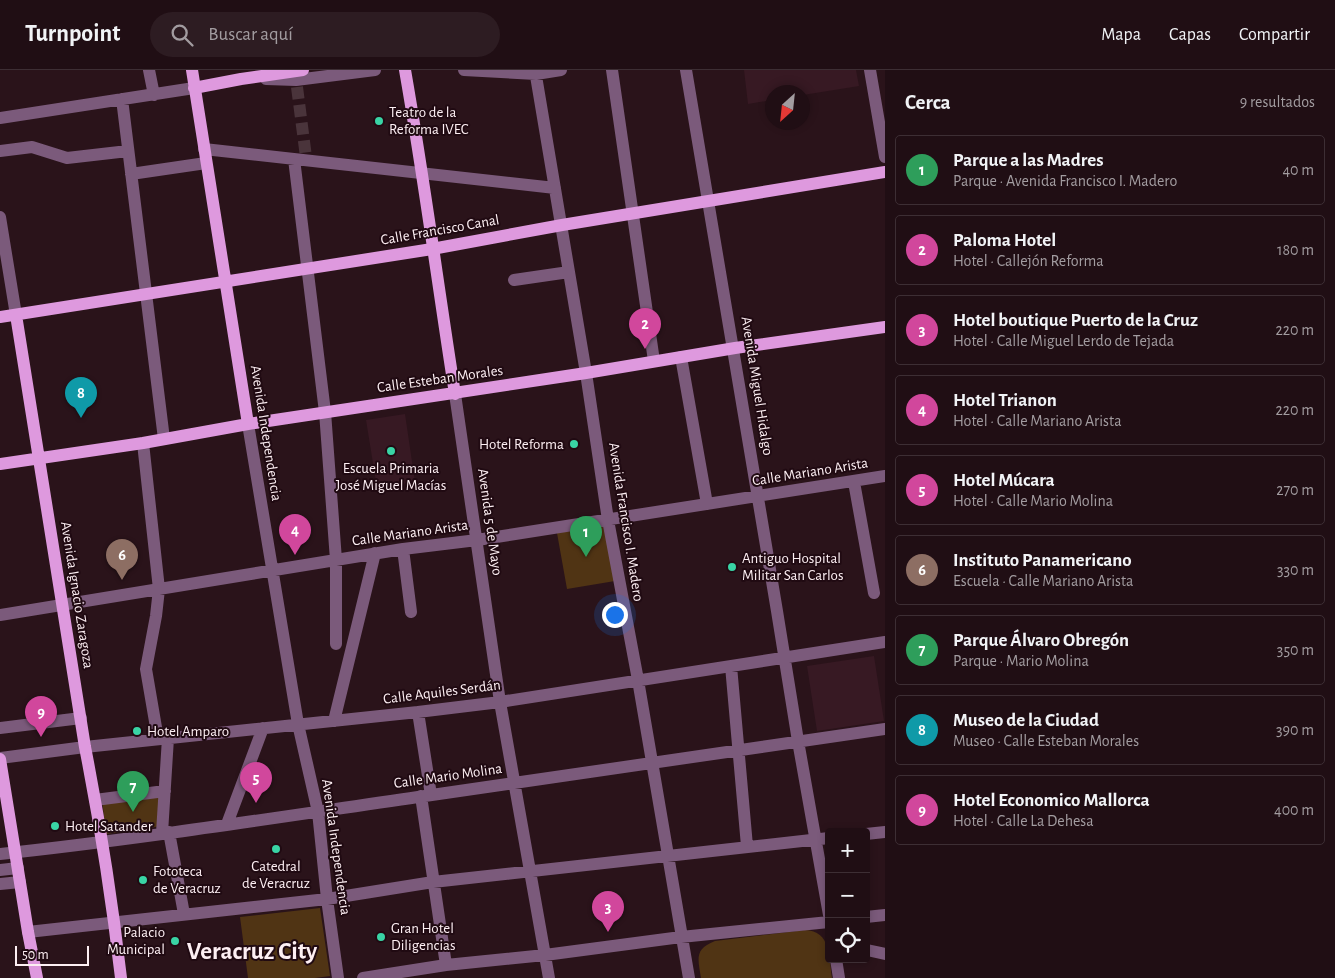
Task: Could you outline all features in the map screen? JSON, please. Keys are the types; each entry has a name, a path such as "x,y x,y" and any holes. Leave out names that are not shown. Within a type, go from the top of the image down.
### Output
{"main road":[{"name":"Avenida Independencia","path":"192,70 248,424"},
{"name":"Avenida 5 de Mayo","path":"405,70 423,173 432,249 455,394"},
{"path":"194,88 251,78 299,79"},
{"name":"Calle Francisco Canal","path":"0,317 432,249 562,225 885,172"},
{"name":"Avenida Ignacio Zaragoza","path":"16,315 85,747 96,800 121,978"},
{"name":"Calle Esteban Morales","path":"0,464 143,443 325,412 455,394 734,348 885,327"},
{"path":"0,759 37,978"}],"street":[{"path":"149,70 154,95"},
{"path":"299,79 375,70"},
{"path":"464,70 535,72 561,70"},
{"path":"612,70 654,361"},
{"name":"Avenida Miguel Hidalgo","path":"686,70 759,496 798,742 822,839 825,873"},
{"path":"870,70 885,157"},
{"name":"Avenida Francisco I. Madero","path":"535,72 556,188 608,520 638,680 689,978"},
{"path":"0,118 194,88"},
{"path":"122,99 164,439"},
{"path":"0,151 32,147 68,158 128,151"},
{"path":"204,149 556,188"},
{"path":"302,159 308,268 325,412 336,560 336,644"},
{"path":"131,174 206,163"},
{"name":"Avenida Ignacio Zaragoza","path":"0,217 16,315"},
{"path":"514,280 569,272"},
{"path":"681,357 706,504"},
{"name":"Avenida 5 de Mayo","path":"455,394 500,702 549,978"},
{"name":"Avenida Independencia","path":"248,424 298,724 318,812 326,899 338,978"},
{"path":"143,443 159,589 146,669 163,739 165,832 184,914"},
{"name":"Calle Mariano Arista","path":"0,615 402,549 477,540 885,476"},
{"path":"854,482 874,593"},
{"path":"402,549 411,612"},
{"path":"334,721 375,554"},
{"name":"Calle Aquiles Serdán","path":"0,759 85,747 500,702 885,642"},
{"path":"731,666 748,846"},
{"path":"418,712 433,882 446,965"},
{"path":"0,728 81,718"},
{"path":"226,824 263,728"},
{"name":"Calle Mario Molina","path":"0,854 102,843 165,832 318,812 885,729"},
{"path":"96,800 164,792"},
{"path":"870,834 885,832"},
{"path":"28,932 326,899 433,882 822,839"},
{"path":"0,870 18,868"},
{"path":"0,884 20,882"},
{"path":"870,916 885,914"},
{"path":"363,978 446,965 545,955 681,937 825,922"},
{"path":"870,951 885,954"},
{"path":"837,963 839,978"}],"shaded area":[{"path":"744,70 856,70 859,86 810,94 810,85 765,85 765,101 748,104"},
{"name":"Escuela Primaria José Miguel Macías","path":"405,414 415,482 377,488 366,420"},
{"path":"605,525 615,581 567,589 557,533"},
{"path":"874,656 884,721 817,731 807,666"},
{"path":"165,791 162,826 106,834 102,799"},
{"path":"320,908 330,976 315,978 248,978 240,917"},
{"path":"805,930 814,931 825,942 825,963 830,963 832,978 701,978 699,955 704,947 715,941"}],"tunnel":[{"path":"297,87 306,157"}],"place":[{"name":"Teatro de la Reforma IVEC","path":"379,121"},
{"name":"Paloma Hotel","path":"645,349"},
{"name":"Museo de la Ciudad","path":"81,418"},
{"name":"Hotel Reforma","path":"574,444"},
{"name":"Escuela Primaria José Miguel Macías","path":"391,451"},
{"name":"Hotel Trianon","path":"295,555"},
{"name":"Parque a las Madres","path":"586,557"},
{"name":"Antiguo Hospital Militar San Carlos","path":"732,567"},
{"name":"Instituto Panamericano","path":"122,580"},
{"name":"Hotel Amparo","path":"137,731"},
{"name":"Hotel Economico Mallorca","path":"41,737"},
{"name":"Hotel Múcara","path":"256,803"},
{"name":"Parque Álvaro Obregón","path":"133,812"},
{"name":"Hotel Satander","path":"55,826"},
{"name":"Catedral de Veracruz","path":"276,849"},
{"name":"Fototeca de Veracruz","path":"143,880"},
{"name":"Hotel boutique Puerto de la Cruz","path":"608,932"},
{"name":"Gran Hotel Diligencias","path":"381,937"},
{"name":"Palacio Municipal","path":"175,941"}],"district":[{"name":"Veracruz City","path":"252,951"}]}
